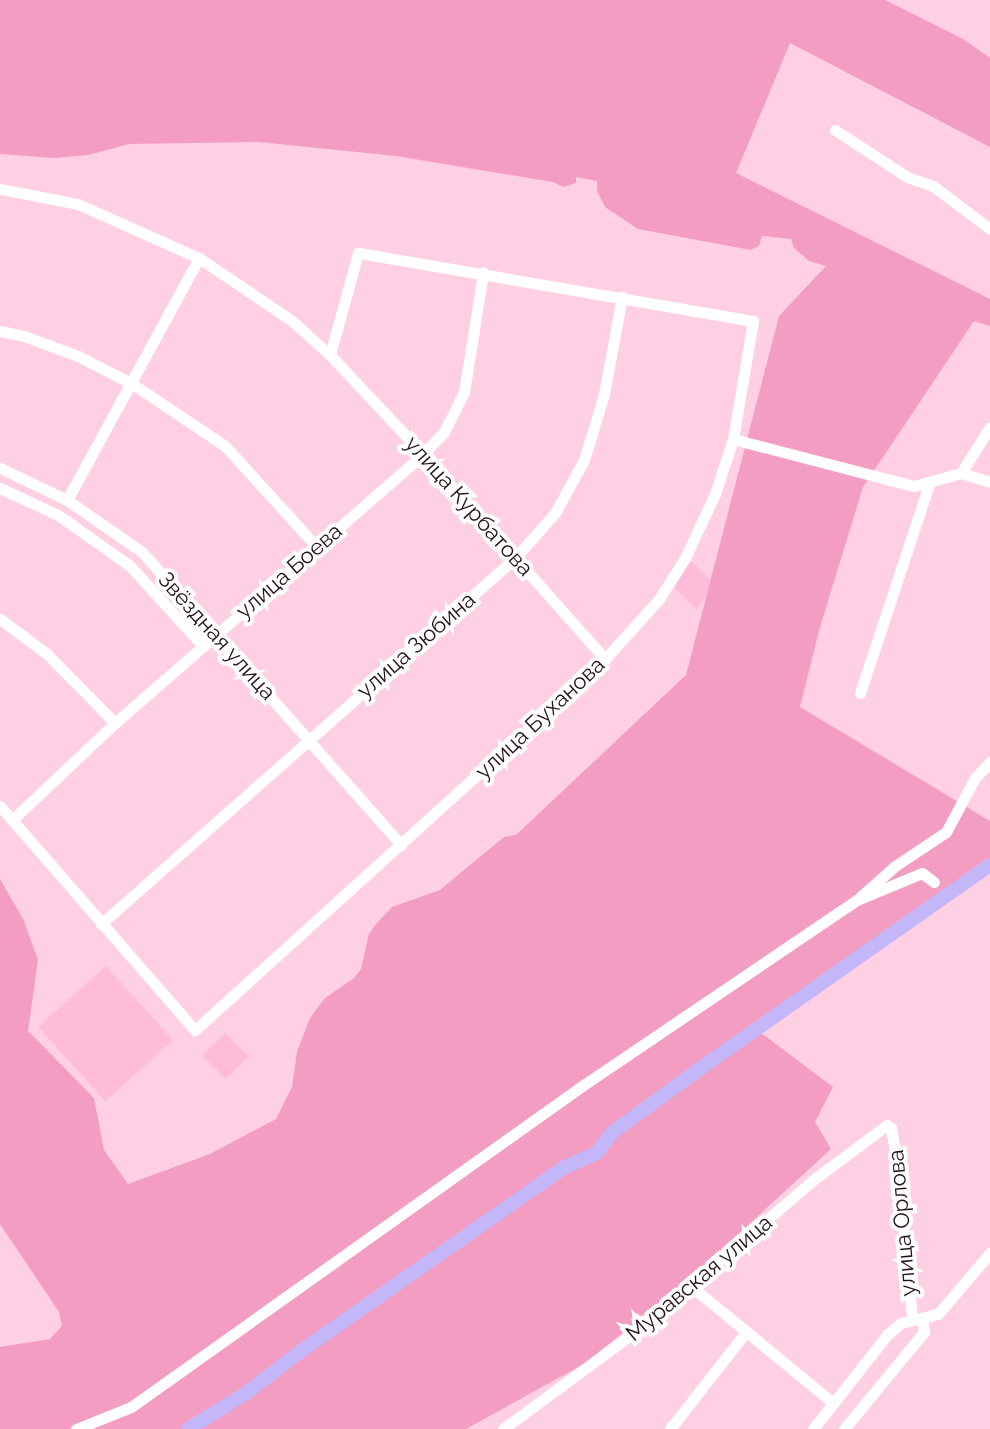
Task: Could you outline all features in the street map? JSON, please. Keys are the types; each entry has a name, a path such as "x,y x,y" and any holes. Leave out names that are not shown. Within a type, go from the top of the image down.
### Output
{"street":[{"path":"835,130 907,177 933,186 990,229"},
{"name":"улица Курбатова","path":"0,189 78,204 199,258 291,320 330,355 423,454 605,659"},
{"path":"330,355 358,253 622,297"},
{"path":"67,500 199,258"},
{"name":"улица Боева","path":"12,820 115,723 423,454 444,432 464,392 483,273"},
{"name":"улица Буханова","path":"101,924 195,1030 605,659 659,599 685,558 715,494 733,439 753,321 622,297"},
{"name":"улица Зюбина","path":"101,924 515,558 555,513 584,460 604,394 622,297"},
{"path":"0,331 24,336 78,356 131,383 225,446 317,547"},
{"path":"961,473 990,427"},
{"path":"733,439 895,482 929,484 961,473 990,482"},
{"name":"Звёздная улица","path":"0,468 67,500 142,552 401,845"},
{"path":"860,693 929,484"},
{"name":"Звёздная улица","path":"0,488 58,515 130,566 203,646"},
{"path":"0,619 47,654 115,723"},
{"path":"76,1429 131,1407 560,1102 857,900 895,866 946,832 975,778 990,762"},
{"path":"0,806 101,924"},
{"path":"857,900 922,873 934,882"},
{"name":"Муравская улица","path":"503,1429 692,1287 817,1177 882,1127 891,1128"},
{"name":"улица Орлова","path":"891,1128 917,1319"},
{"name":"улица Орлова","path":"813,1429 887,1335 917,1319 938,1314 990,1253"},
{"path":"692,1287 833,1403"},
{"path":"844,1429 924,1332 917,1319"},
{"path":"670,1429 745,1333"}],"shaded area":[{"path":"0,0 885,0 963,39 990,58 990,147 790,43 736,173 990,299 990,326 974,321 863,487 820,627 800,707 990,821 990,863 760,1032 833,1087 815,1122 831,1149 687,1281 584,1364 466,1429 0,1429 0,1347 50,1339 62,1326 59,1312 0,1224 0,879 23,919 38,960 28,1031 94,1098 104,1150 128,1184 210,1154 276,1119 292,1087 297,1052 310,1018 324,999 354,978 361,969 369,934 376,924 392,907 440,890 504,837 516,835 686,675 779,316 826,266 809,261 794,248 791,239 762,236 759,246 751,250 638,229 605,207 597,191 597,181 576,177 576,183 564,187 553,182 396,156 259,142 129,144 88,155 55,158 0,154"},
{"path":"691,561 714,583 697,610 674,587"},
{"path":"106,966 173,1040 105,1101 38,1027"},
{"path":"225,1033 248,1056 226,1079 202,1056"}],"waterway":[{"path":"188,1429 245,1394 301,1351 565,1167 597,1153 613,1132 990,865"}]}
